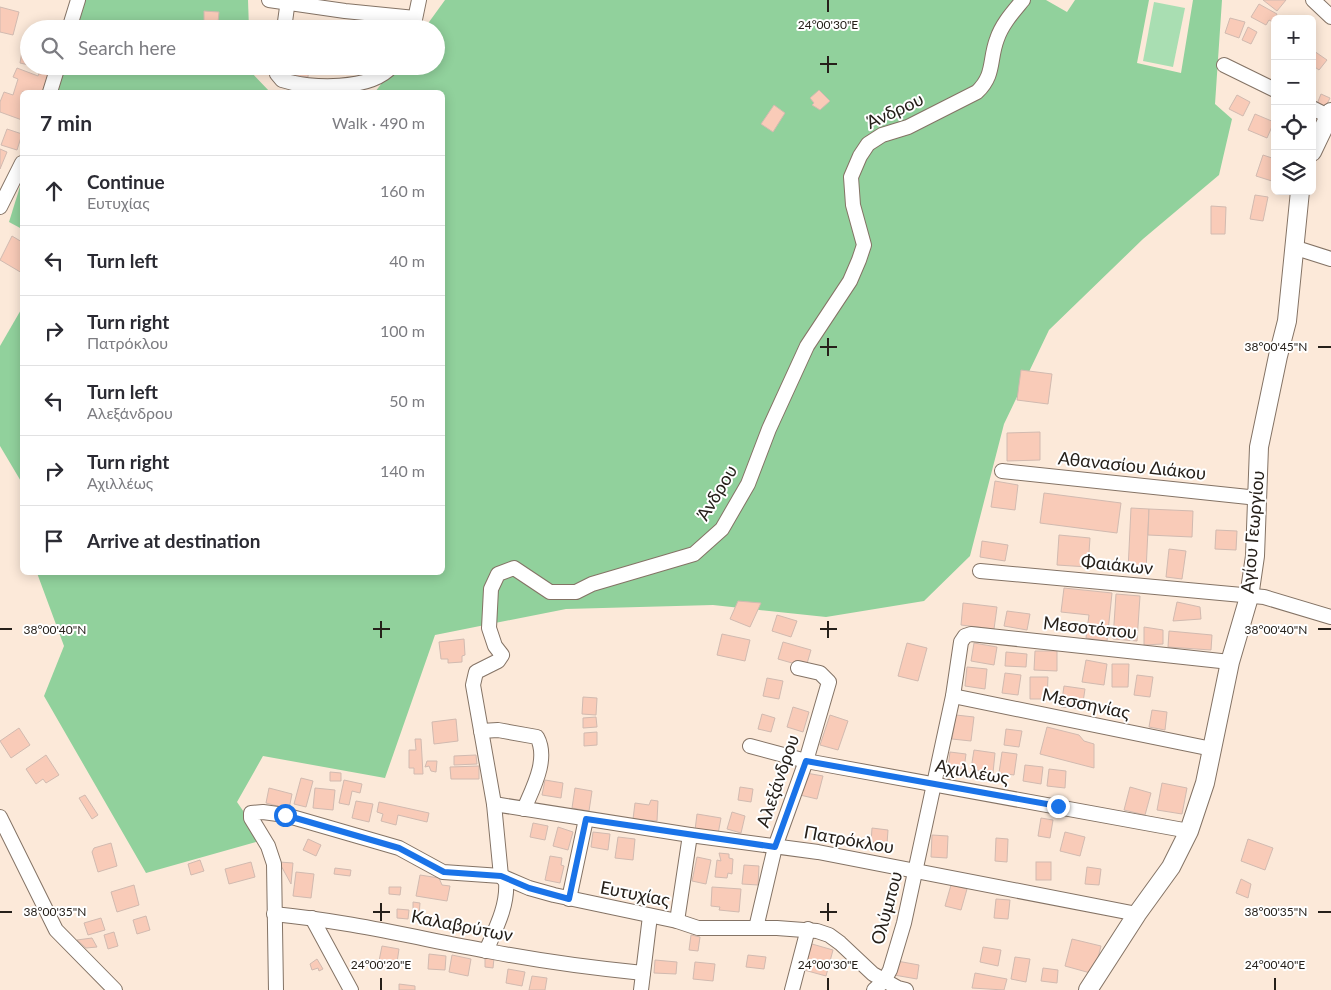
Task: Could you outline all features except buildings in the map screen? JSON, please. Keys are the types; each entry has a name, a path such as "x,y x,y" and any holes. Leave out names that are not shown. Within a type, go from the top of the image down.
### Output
{"street":[{"path":"72,20 78,0"},
{"path":"270,0 288,1 393,20"},
{"path":"415,20 419,0"},
{"name":"Άνδρου","path":"486,951 506,897 506,882 501,876 494,804 473,677 481,668 501,658 501,653 492,638 489,621 491,589 498,574 514,568 550,592 576,592 592,584 694,554 722,529 748,484 769,429 807,346 850,281 859,260 864,245 853,205 851,177 860,156 868,144 882,135 908,127 977,92 986,83 996,40 1003,25 1023,0"},
{"path":"1313,0 1331,17"},
{"path":"285,20 288,1"},
{"path":"1224,65 1271,88"},
{"path":"51,90 55,75"},
{"path":"278,75 278,78 290,82 318,85 352,85 381,75"},
{"path":"1313,150 1324,112"},
{"path":"0,207 20,167"},
{"name":"Αγίου Γεωργίου","path":"1088,990 1137,914 1171,867 1189,831 1203,791 1230,662 1249,597 1258,498 1259,448 1287,321 1299,195"},
{"path":"1293,246 1331,259"},
{"name":"Αθανασίου Διάκου","path":"1002,471 1258,498"},
{"name":"Φαιάκων","path":"980,570 1264,597 1331,617"},
{"name":"Μεσοτόπου","path":"959,653 962,638 971,634 1230,662"},
{"name":"Ολύμπου","path":"879,986 890,970 904,923 953,696 959,653"},
{"name":"Αλεξάνδρου","path":"756,928 775,847 806,761 829,682 820,674 798,668"},
{"name":"Μεσσηνίας","path":"953,696 1212,749"},
{"path":"481,731 498,730 537,737 541,744 541,760 524,809"},
{"name":"Αχιλλέως","path":"750,746 806,761 1189,831"},
{"name":"Πατρόκλου","path":"494,804 690,835 818,852 1137,914"},
{"name":"Ευτυχίας","path":"274,914 274,864 259,830 251,818 253,812 285,815 399,848 444,872 501,876 529,888 569,899 710,929 808,929 829,935 879,986 906,990"},
{"path":"0,817 56,930 115,990"},
{"path":"569,899 586,819"},
{"path":"677,921 690,835"},
{"path":"274,914 276,990"},
{"name":"Καλαβρύτων","path":"274,914 393,931 486,951 567,965 643,973"},
{"path":"641,990 650,916"},
{"path":"312,918 351,990"},
{"path":"792,990 808,929"}],"green space":[{"path":"83,0 248,0 249,20 76,20"},
{"path":"445,0 1046,0 1067,12 1075,0 1149,0 1137,63 1181,73 1193,0 1222,0 1215,104 1232,119 1219,175 1143,239 1049,330 1004,424 970,556 924,601 826,617 713,605 566,609 435,635 385,778 263,756 237,802 263,840 146,873 44,696 64,646 38,575 445,575 445,90 377,90 388,75 445,75 445,20 431,20"},
{"path":"1154,2 1185,8 1173,67 1143,61"},
{"path":"58,75 254,75 268,90 53,90"},
{"path":"20,186 20,228 9,222"},
{"path":"20,311 20,480 0,446 0,346"}],"route":[{"path":"285,815 399,848 437,870 501,876 529,888 569,899 586,819 775,847 806,761 1058,806"}]}
